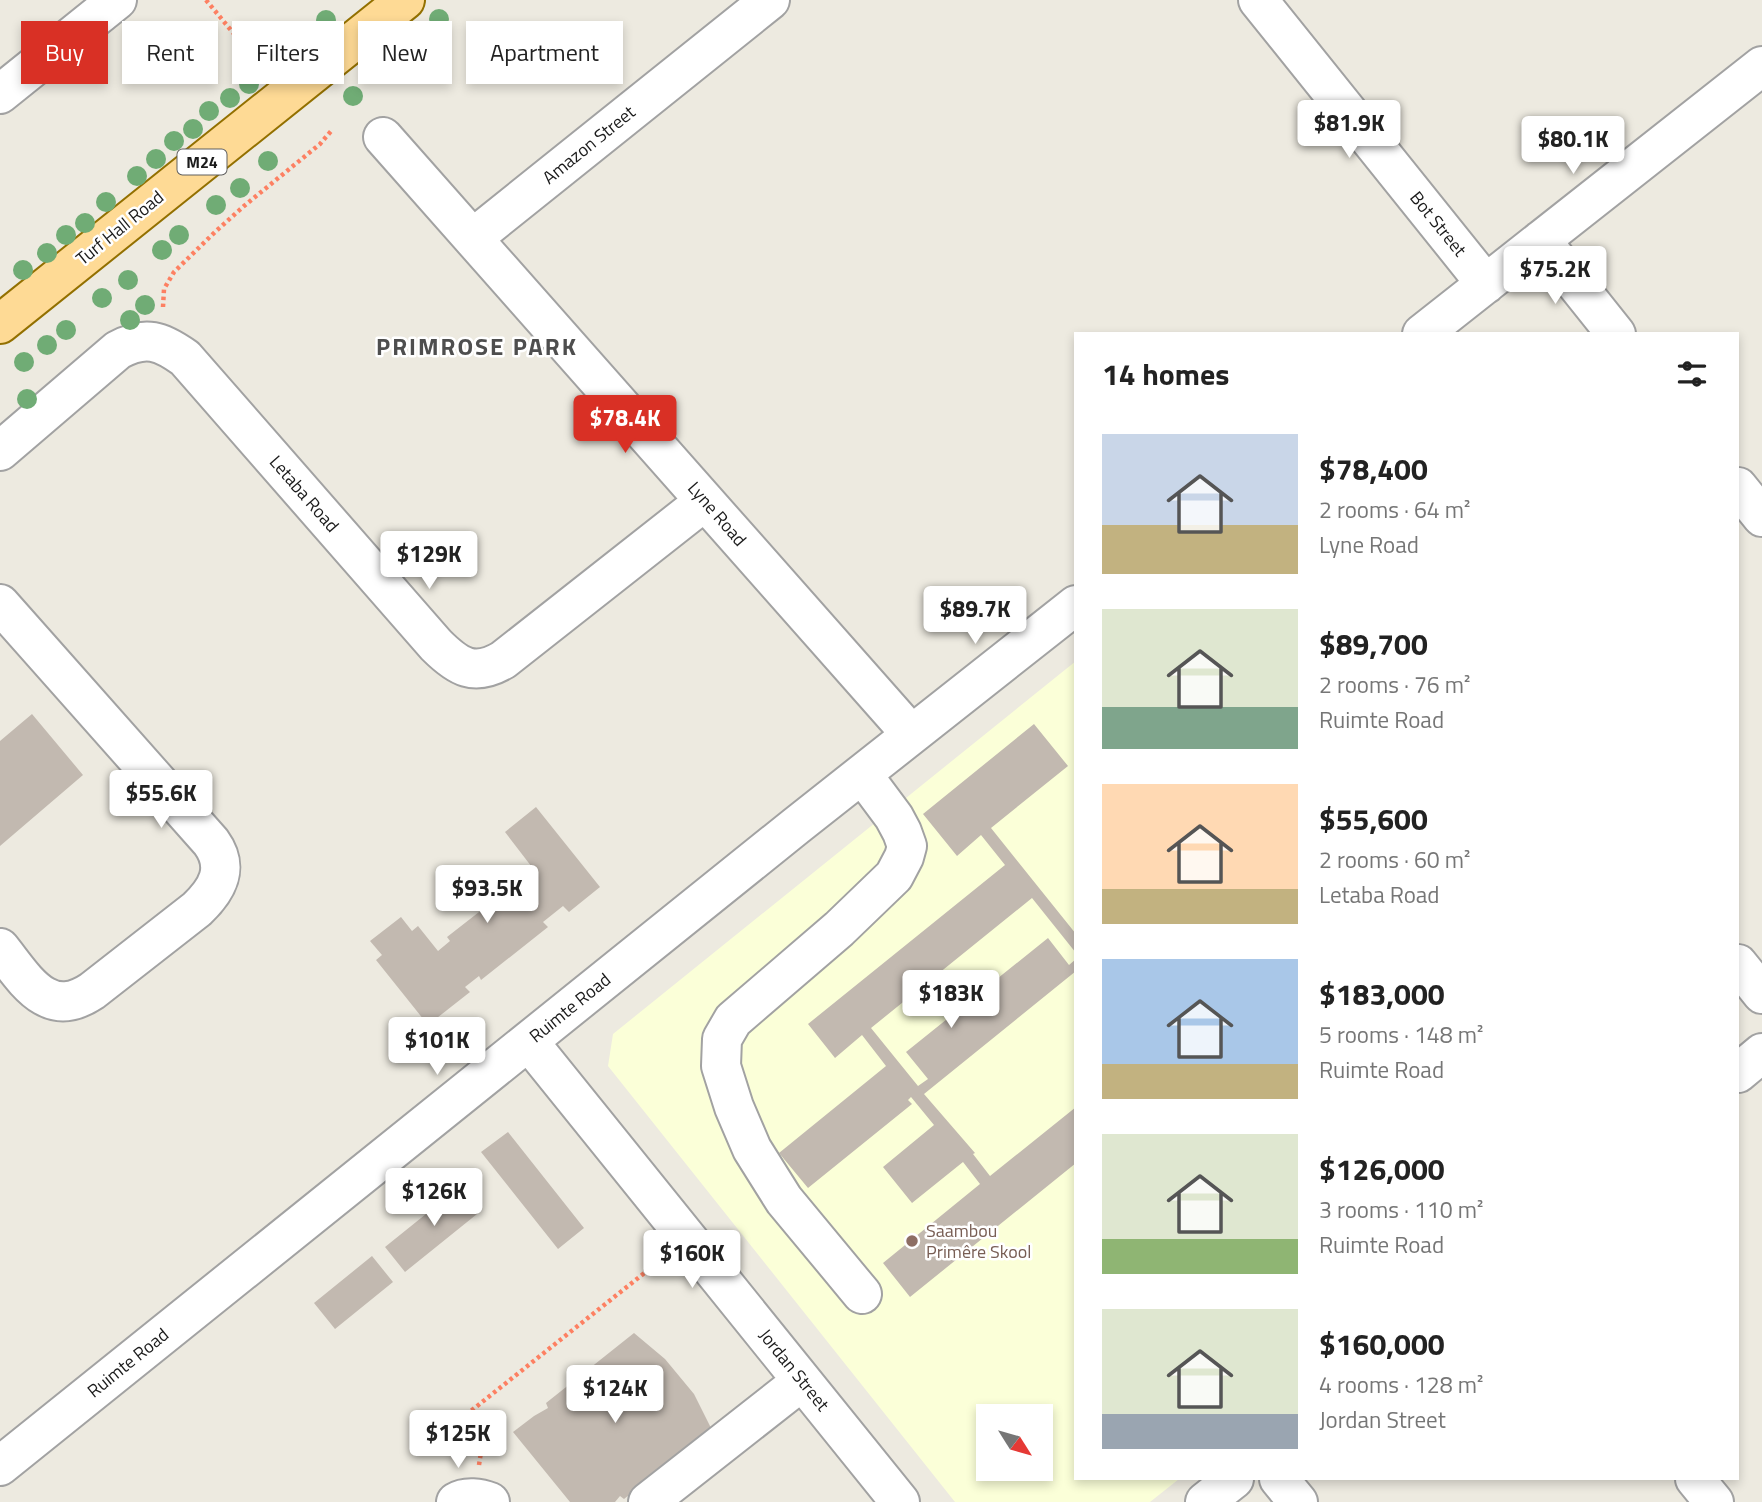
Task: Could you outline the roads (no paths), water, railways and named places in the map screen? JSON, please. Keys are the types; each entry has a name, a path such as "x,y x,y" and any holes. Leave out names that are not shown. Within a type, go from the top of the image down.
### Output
{"main road":[{"name":"Turf Hall Road","path":"0,324 405,0"}],"street":[{"path":"0,94 117,0"},
{"name":"Amazon Street","path":"473,238 770,0"},
{"name":"Bot Street","path":"1270,4 1486,284"},
{"path":"1425,332 1762,66"},
{"name":"Lyne Road","path":"383,137 911,734"},
{"path":"1541,240 1614,332"},
{"name":"Letaba Road","path":"0,451 118,350 138,341 165,346 186,358 436,645 463,667 472,668 493,666 503,660 705,500"},
{"path":"1739,488 1762,517"},
{"path":"0,604 211,842 221,864 216,886 197,909 76,1000 53,1001 38,992 0,948"},
{"name":"Ruimte Road","path":"6,1447 529,1042 911,734 1074,607"},
{"path":"862,774 902,832 907,846 904,858 894,876 839,929 733,1020 722,1039 721,1066 734,1107 752,1149 785,1200 862,1294"},
{"path":"1739,965 1762,995"},
{"name":"Jordan Street","path":"529,1042 900,1502"},
{"path":"1739,1072 1762,1053"},
{"path":"648,1502 802,1381"},
{"path":"1205,1502 1233,1480"},
{"path":"1280,1480 1298,1502"},
{"path":"1696,1480 1714,1502"},
{"path":"456,1502 468,1498 484,1487"}],"place":[{"name":"Saambou Primêre Skool","path":"912,1241"}],"district":[{"name":"PRIMROSE PARK","path":"477,347"}]}
